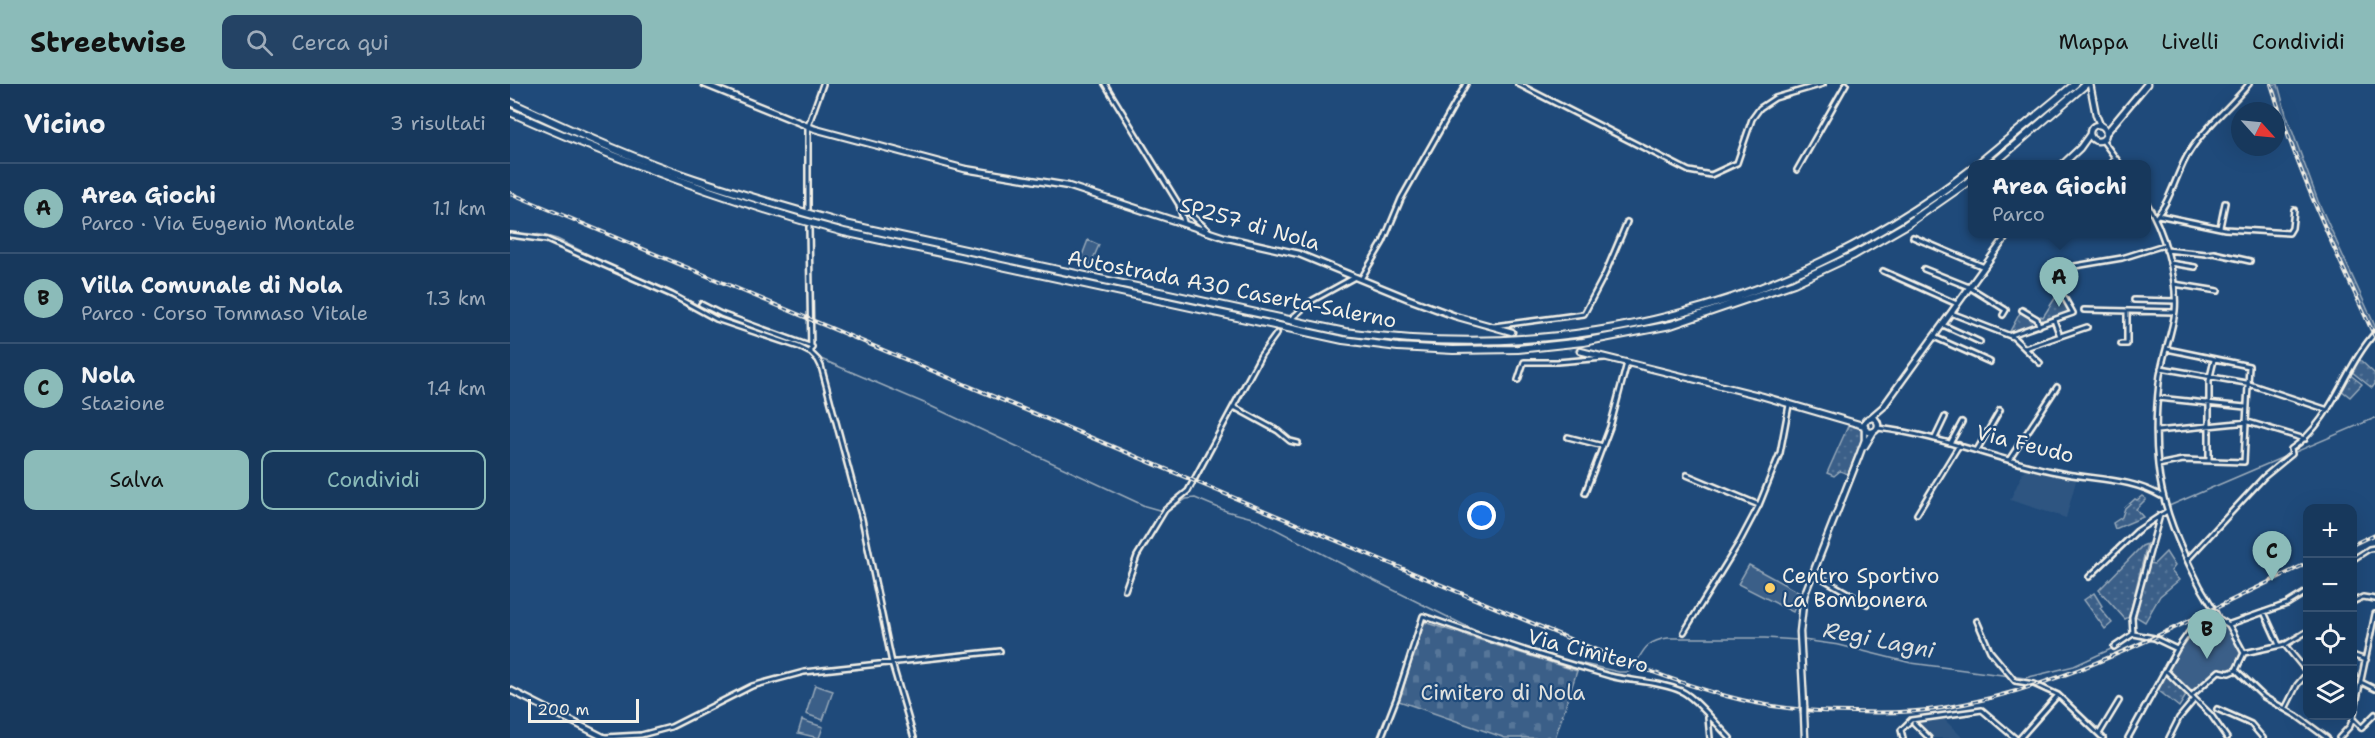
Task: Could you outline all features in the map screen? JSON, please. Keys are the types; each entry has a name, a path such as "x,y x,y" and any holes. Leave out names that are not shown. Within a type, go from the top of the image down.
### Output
{"highway":[{"path":"1999,160 2088,84"},
{"path":"1984,160 2074,85"},
{"name":"Autostrada A30 Caserta-Salerno","path":"510,102 574,132 673,172 775,205 845,224 1345,332 1397,339 1488,342 1581,334 1668,316 1730,299 1790,277 1852,247 1900,221 1968,172"},
{"name":"Autostrada A30 Caserta-Salerno","path":"510,112 672,180 774,213 844,232 1343,340 1445,350 1543,347 1583,342 1671,325 1794,283 1854,255 1906,225 1968,182"}],"street":[{"name":"SP257 di Nola","path":"704,84 808,126 972,170 1068,186 1184,222 1211,233 1299,254 1455,316 1512,332"},
{"path":"808,208 808,126 823,84"},
{"path":"1105,84 1178,203 1211,233"},
{"path":"1361,279 1383,242 1401,199 1466,84"},
{"path":"1518,84 1679,166 1695,173 1711,175 1737,163 1752,119 1760,108 1775,98 1823,84"},
{"path":"1797,170 1846,84"},
{"path":"2088,84 2096,115 2107,132"},
{"path":"2103,141 2107,132 2147,84"},
{"path":"2155,218 2190,151 2249,84"},
{"path":"2068,160 2090,134 2096,115"},
{"path":"2093,127 2101,126 2121,115"},
{"path":"2090,134 2095,141"},
{"path":"2080,148 2095,141 2103,141"},
{"path":"2103,141 2115,158"},
{"path":"1178,203 1184,222"},
{"path":"2220,228 2225,203"},
{"path":"2158,215 2220,228 2289,233 2292,228 2294,210"},
{"path":"1172,219 1178,216 1180,211"},
{"path":"2151,211 2166,250 2174,284 2175,301 2167,349 2161,368 2158,398 2158,465 2161,489 2167,511 2187,560 2218,618 2229,625 2244,653"},
{"path":"1492,327 1584,314 1610,264 1628,222"},
{"path":"809,227 811,353"},
{"path":"510,235 547,240 672,295 716,319 799,347 811,353 818,360 842,439 865,529 892,663 914,738"},
{"path":"1912,237 1984,267"},
{"path":"1805,738 1800,632 1804,596 1865,440 1866,424 1883,406 2005,238"},
{"path":"2075,266 2122,258 2164,245"},
{"path":"2166,250 2214,253 2250,261"},
{"path":"2169,263 2194,267"},
{"path":"1924,269 1969,287 2006,310 2003,315"},
{"path":"1883,271 1958,304"},
{"path":"1292,318 1313,300 1355,277"},
{"path":"2174,284 2217,291"},
{"path":"2009,336 2074,312 2061,292"},
{"path":"2134,300 2175,301"},
{"path":"701,304 721,314 812,347"},
{"path":"2022,310 2037,319 2038,326"},
{"path":"2084,310 2174,312"},
{"path":"2121,344 2127,344 2127,311"},
{"path":"1951,313 2009,336 2040,363"},
{"path":"2054,320 2060,336"},
{"path":"1942,325 1980,342"},
{"path":"2025,348 2087,327"},
{"path":"1125,590 1137,555 1164,512 1188,490 1261,355 1277,333"},
{"path":"2187,560 2264,477 2292,454 2291,449 2305,439 2328,410 2352,364 2375,333"},
{"path":"1934,337 1990,362"},
{"path":"2158,465 2182,460 2244,462 2246,383 2249,366 2167,349"},
{"path":"1580,351 1853,421 1866,424 1875,420 1877,428"},
{"path":"1518,380 1524,362 1605,358"},
{"path":"2209,461 2210,376 2214,360"},
{"path":"1585,493 1610,427 1627,363"},
{"path":"2161,368 2246,383 2328,410"},
{"path":"2009,460 2057,387"},
{"path":"2158,398 2245,406"},
{"path":"1684,632 1740,541 1759,505 1780,453 1789,403"},
{"path":"1859,456 1877,428 1883,406"},
{"path":"1234,407 1278,431 1290,441 1298,443"},
{"path":"1977,450 2000,410"},
{"path":"1935,438 1945,417"},
{"path":"1951,442 1962,422"},
{"path":"2157,431 2248,422 2305,439"},
{"path":"1866,424 1870,432 1877,428"},
{"name":"Via Feudo","path":"1877,428 1935,438 2057,472 2115,480 2152,491 2163,497"},
{"path":"1568,437 1603,446"},
{"path":"1917,514 1959,445"},
{"path":"1687,475 1759,505"},
{"path":"2152,491 2161,489"},
{"path":"2089,577 2137,531 2167,511"},
{"path":"2133,633 2132,617 2160,515"},
{"path":"2355,558 2375,548"},
{"path":"1813,573 1867,604"},
{"path":"2229,625 2287,604 2303,594"},
{"path":"2357,600 2363,597 2375,599"},
{"path":"2264,612 2281,645 2303,668"},
{"path":"2357,700 2375,614"},
{"name":"Via Cimitero","path":"1381,738 1423,616 1533,654 1617,678 1651,682 1681,690 1690,695 1730,738"},
{"path":"2128,738 2165,670 2192,628 2218,618"},
{"path":"1977,621 1990,651 2014,681 2034,684 2058,695 2103,738"},
{"path":"2114,647 2133,633 2154,638 2177,650"},
{"path":"2244,653 2281,645 2303,633"},
{"path":"510,690 604,737 641,735 670,727 769,680 804,672 1000,651"},
{"path":"2191,696 2219,670 2229,673 2236,670 2244,653"},
{"path":"2357,657 2366,660"},
{"path":"2165,670 2211,715 2227,738"},
{"path":"2236,670 2264,697 2327,738"},
{"path":"2285,709 2303,677"},
{"path":"2361,682 2375,689"},
{"path":"1903,738 1901,730 1911,720 1982,710 2018,738 2058,695"},
{"path":"2169,738 2179,718 2194,700"},
{"path":"2099,734 2119,701"},
{"path":"2217,710 2251,724 2263,738"},
{"path":"2354,720 2361,728 2375,714"},
{"path":"1708,716 1710,738"},
{"path":"2339,738 2352,720"},
{"path":"1914,723 1929,738"}],"shaded area":[{"path":"2025,468 2053,475 2077,477 2066,518 2010,500"},
{"path":"1942,717 1963,738 1932,738 1914,721"}],"green space":[{"path":"2272,84 2278,84 2283,102 2278,102"},
{"path":"2285,110 2318,201 2375,326 2373,331 2299,168 2285,124"},
{"path":"1088,240 1099,245 1090,266 1080,261"},
{"path":"2059,292 2072,312 2039,323 2041,316 2043,317"},
{"path":"2021,311 2035,320 2036,324 2009,333"},
{"path":"2359,359 2375,374 2375,384 2372,388 2351,371"},
{"path":"2349,374 2362,384 2350,397 2341,390"},
{"path":"1849,424 1861,429 1861,441 1848,474 1840,471 1834,476 1827,473"},
{"path":"2142,496 2146,499 2136,509 2143,517 2115,529 2113,523 2122,517 2125,508"},
{"path":"2147,544 2129,617 2125,619 2099,590 2142,546"},
{"path":"2166,552 2175,566 2171,571 2179,580 2160,596 2145,622 2135,616 2149,563 2154,564"},
{"name":"Centro Sportivo La Bombonera","path":"1749,565 1800,593 1793,612 1738,584"},
{"path":"2094,593 2102,606 2100,608 2112,623 2105,629 2084,600"},
{"path":"2213,621 2224,624 2232,632 2242,653 2241,658 2231,670 2218,670 2191,695 2166,670 2193,629"},
{"name":"Cimitero di Nola","path":"1424,622 1577,671 1555,738 1505,738 1399,701"},
{"path":"2166,673 2187,694 2179,707 2158,690"},
{"path":"815,685 833,691 823,720 806,714"},
{"path":"802,720 823,727 819,738 798,733"}],"waterway":[{"path":"510,232 543,235 557,239 614,267 667,289 735,324"},
{"path":"740,325 787,339"},
{"path":"797,343 809,350"},
{"path":"821,359 924,403 1145,506 1166,512 1186,499 1195,498 1226,511 1256,519 1474,630"},
{"path":"2169,506 2375,418"},
{"name":"Regi Lagni","path":"1579,663 1628,672 1646,647 1658,640 1668,638 1798,640"},
{"name":"Regi Lagni","path":"1803,640 1839,645 1911,663 2025,678 2074,666 2111,649"}],"tunnel":[{"path":"1512,332 1528,337"},
{"path":"1536,339 1554,344"},
{"path":"1562,346 1580,351"}],"railway":[{"path":"2271,84 2305,181 2375,337"},
{"path":"510,193 1577,642 1688,684 1757,703 1820,711 1897,712 1942,708 1990,698 2084,668 2129,649 2303,565"},
{"path":"2357,543 2375,534"}],"place":[{"name":"Area Giochi","path":"2059,307"},
{"name":"Nola","path":"2272,581"},
{"name":"Centro Sportivo La Bombonera","path":"1770,588"},
{"name":"Villa Comunale di Nola","path":"2207,659"}]}
